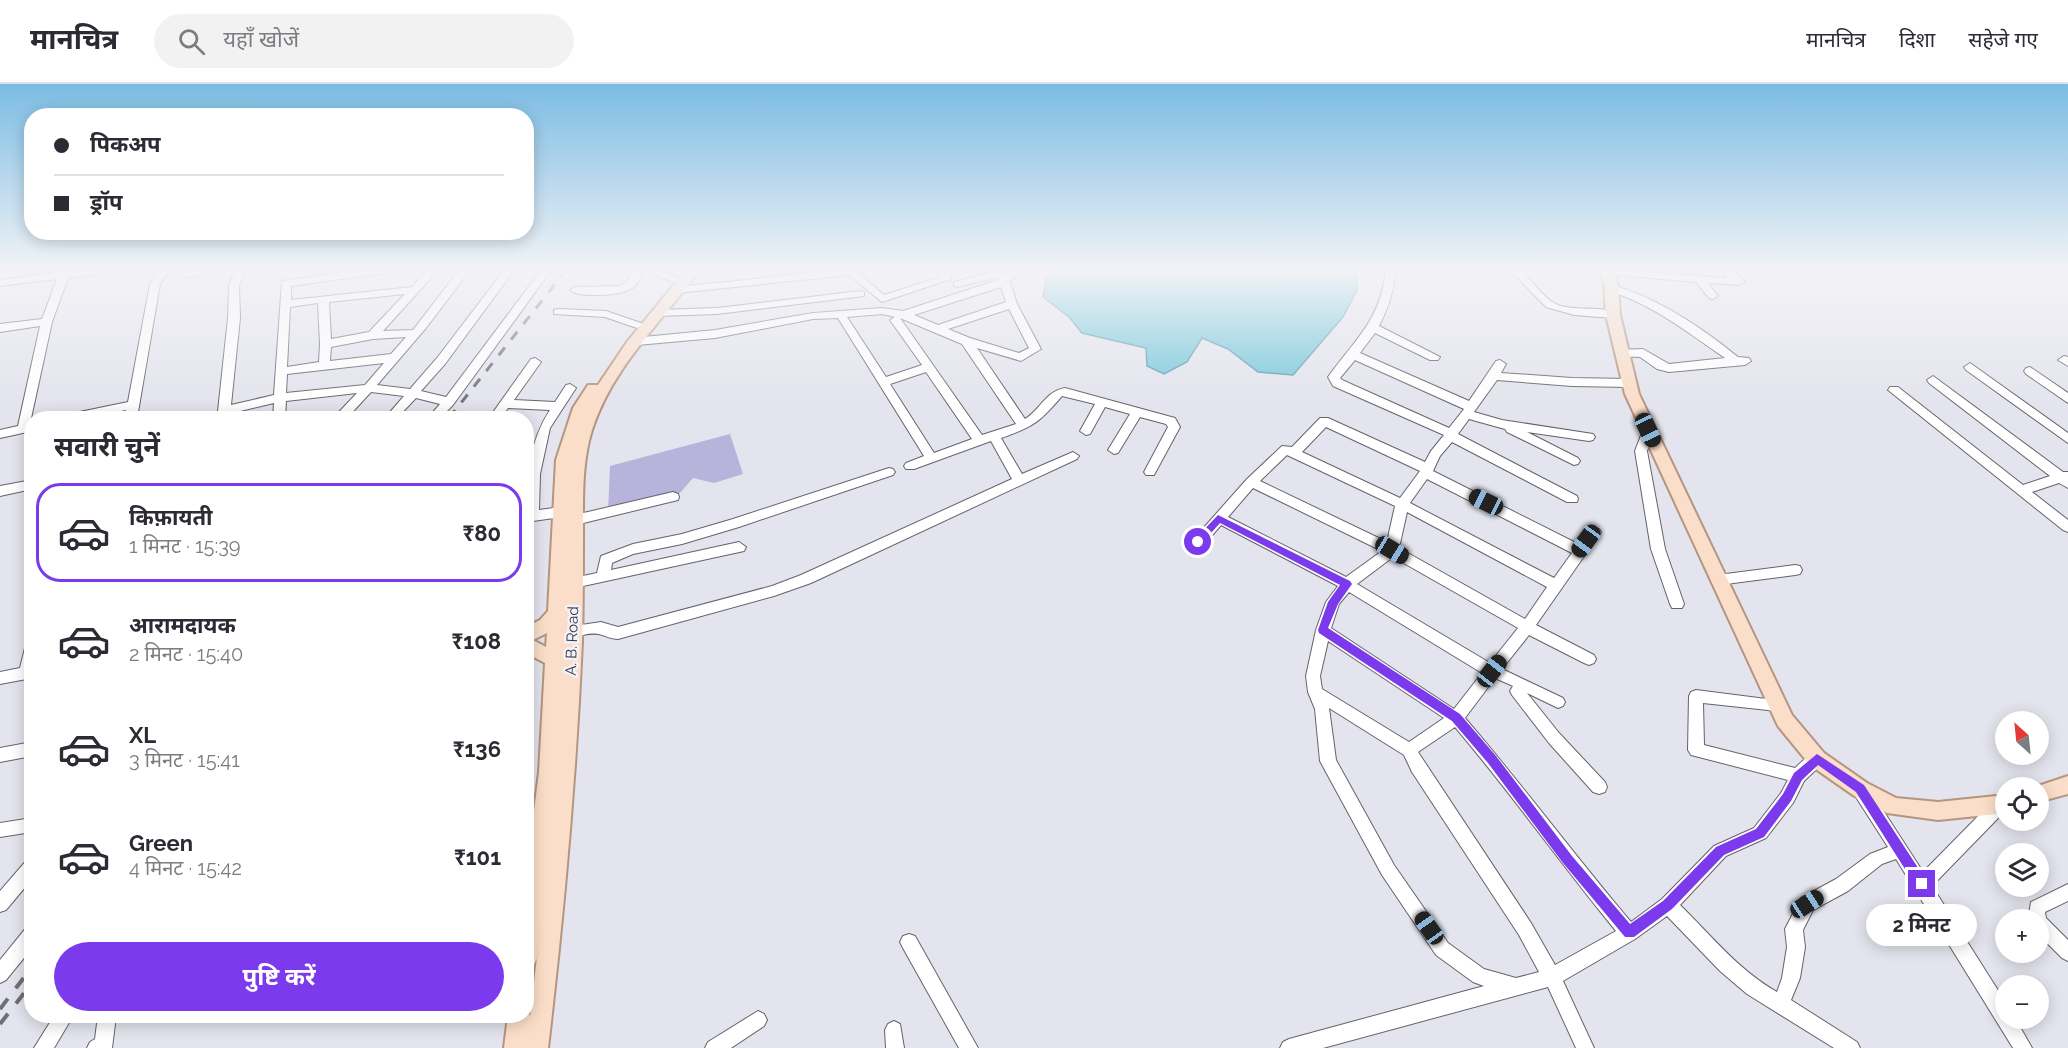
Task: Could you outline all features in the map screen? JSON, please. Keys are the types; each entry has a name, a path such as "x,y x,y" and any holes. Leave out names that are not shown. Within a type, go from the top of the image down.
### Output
{"main road":[{"name":"A. B. Road","path":"537,1048 551,932 566,768 565,610 561,552 585,430 592,409 637,333 651,314"},
{"name":"A. B. Road","path":"637,333 657,314"},
{"path":"1613,315 1629,383 1648,430 1785,720 1817,759 1860,789 1894,807 1938,811 1995,806"},
{"name":"A. B. Road","path":"565,610 574,583 568,516"},
{"path":"534,632 565,610"},
{"path":"534,648 564,658"},
{"name":"A. B. Road","path":"534,893 564,658"},
{"path":"2049,791 2068,785"},
{"path":"515,1048 518,1023"}],"street":[{"path":"30,411 49,314"},
{"path":"132,411 150,314"},
{"path":"234,314 224,411 280,398 368,387 413,393 448,402"},
{"path":"279,411 285,314"},
{"path":"324,314 326,344 324,365"},
{"path":"374,335 393,314"},
{"path":"347,411 430,314"},
{"path":"397,411 441,361 476,314"},
{"path":"440,411 514,314"},
{"path":"606,314 637,333 715,334 813,316 848,314"},
{"path":"889,314 1011,356 1021,357 1035,348 1017,314"},
{"path":"900,317 908,314"},
{"path":"938,329 982,314"},
{"path":"1378,314 1354,355 1334,377 1337,383 1451,435 1572,499"},
{"path":"1600,314 1613,315"},
{"path":"1621,353 1647,355 1664,368 1740,361 1668,314"},
{"path":"900,317 929,368 980,441"},
{"path":"843,319 931,458"},
{"path":"0,328 46,322"},
{"path":"1372,327 1434,357"},
{"path":"326,344 374,335 415,333"},
{"path":"966,341 1023,426"},
{"path":"1354,355 1469,411 1502,424 1574,461"},
{"path":"283,371 392,358"},
{"path":"500,411 534,362"},
{"path":"1500,363 1494,376 1435,454 1426,471 1402,504 1392,550 1347,584 1333,602 1323,630 1313,676 1314,692 1322,709 1328,760 1388,870 1442,950 1479,976 1517,988"},
{"path":"1970,367 2068,439"},
{"path":"883,382 929,368"},
{"path":"2030,371 2068,399"},
{"path":"1494,376 1572,382 1629,383"},
{"path":"1933,380 2066,479"},
{"path":"534,474 544,428 570,387"},
{"path":"1894,390 2068,527"},
{"path":"910,466 1023,426 1036,418 1058,393 1065,392 1174,424 1150,472"},
{"path":"1086,431 1102,402"},
{"path":"506,404 557,406"},
{"path":"104,411 133,405"},
{"path":"1113,450 1137,412"},
{"path":"1294,453 1324,421 1579,551"},
{"path":"1502,424 1589,437"},
{"path":"0,434 24,429"},
{"path":"1648,430 1641,452 1658,549 1677,604"},
{"path":"994,436 1020,481"},
{"path":"1198,542 1251,482 1286,449 1402,504 1555,585"},
{"path":"564,632 601,628 610,633 618,633 774,591 807,579 1073,456"},
{"path":"603,577 606,560 619,554 733,524 890,472"},
{"path":"2022,490 2066,479"},
{"path":"1251,482 1392,550 1560,646 1589,659"},
{"path":"0,491 24,486"},
{"path":"534,517 568,516 673,497"},
{"path":"1218,518 1347,584 1492,671 1558,702"},
{"path":"1409,750 1456,718 1527,627 1594,532"},
{"path":"574,583 739,547"},
{"path":"1718,580 1795,570"},
{"path":"1323,630 1456,718 1629,933"},
{"path":"0,678 24,674"},
{"path":"1526,685 1517,691 1554,738 1599,787"},
{"path":"1314,692 1409,750 1417,767 1525,929 1552,977 1585,1048"},
{"path":"1777,705 1696,696 1696,750 1798,776"},
{"path":"0,755 24,750"},
{"path":"1289,1048 1552,977 1629,933 1668,905 1720,851 1760,833 1787,798 1798,776 1817,759"},
{"path":"1860,789 1922,884 2023,1048"},
{"path":"1922,884 1995,812"},
{"path":"0,831 24,826"},
{"path":"1781,1004 1791,978 1797,947 1794,929 1807,904 1842,885 1876,859 1899,850"},
{"path":"0,904 24,876"},
{"path":"2037,909 2068,892"},
{"path":"1668,905 1744,980 1851,1048"},
{"path":"2049,932 2068,952"},
{"path":"909,942 969,1048"},
{"path":"0,974 24,944"},
{"path":"714,1048 758,1020"},
{"path":"43,1048 59,1023"},
{"path":"96,1048 104,1045 106,1023"}],"shaded area":[{"path":"730,434 743,474 714,483 693,478 679,494 608,512 610,466"}],"water":[{"path":"1065,314 1345,314 1293,375 1258,372 1228,349 1202,338 1187,362 1164,374 1147,366 1146,348 1082,333"}],"railway":[{"path":"455,411 531,314"},
{"path":"0,1009 24,978"},
{"path":"0,1024 24,993"}],"route":[{"path":"1198,542 1218,518 1347,584 1333,602 1323,630 1456,718 1629,933 1668,905 1720,851 1760,833 1787,798 1798,776 1817,759 1860,789 1922,884"}]}
